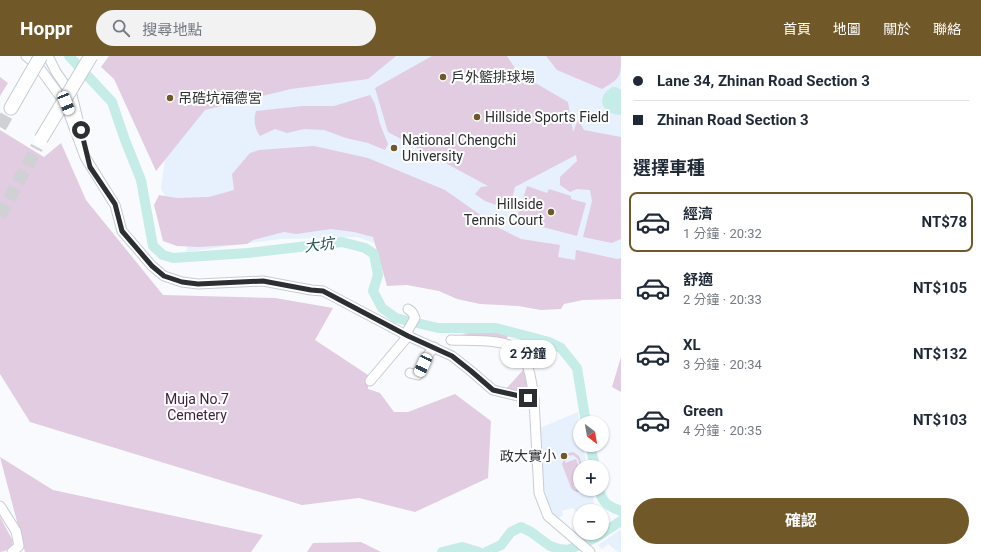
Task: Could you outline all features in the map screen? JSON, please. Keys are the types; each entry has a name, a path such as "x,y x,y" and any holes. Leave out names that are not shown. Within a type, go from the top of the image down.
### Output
{"highway":[{"path":"11,108 41,56"},
{"path":"39,143 91,56"}],"street":[{"path":"26,56 38,66 66,103 80,145 90,167 115,204 122,231 152,266 164,276 182,282 198,284 263,281 323,291 452,356 493,390 534,400"},
{"path":"48,56 56,72 74,100 90,167"},
{"path":"370,381 408,333 415,318 412,312 408,309"},
{"path":"451,340 504,343 516,348 521,353 528,369 534,400 539,493 548,516 590,552"},
{"path":"410,373 418,375 428,355 434,348"},
{"path":"0,506 16,530 19,546 12,552"}],"shaded area":[{"name":"National Chengchi University","path":"197,56 621,56 621,290 383,246 357,237 280,239 186,252 200,203 168,201 161,189 172,106"},
{"path":"612,87 616,87 621,90 621,115 609,112 603,105 603,96 606,91"},
{"name":"政大實小","path":"578,412 579,416 573,416 573,452 584,452 586,460 573,460 573,496 592,496 595,504 573,504 573,508 562,511 563,515 557,519 549,505 544,490 540,428"},
{"path":"621,529 621,552 618,552 608,544 602,549 598,545 605,540 609,540 609,537"}],"green space":[{"path":"109,56 396,56 368,79 291,89 205,110 156,171 114,79 101,67"},
{"name":"Hillside Sports Field","path":"432,56 507,56 518,73 568,102 573,132 578,120 584,130 621,137 621,239 612,243 583,237 592,201 590,190 577,189 570,192 560,185 560,177 577,161 576,155 515,187 512,198 499,206 485,201 475,194 481,187 488,186 388,132 375,88"},
{"path":"546,56 621,56 621,69 616,80 602,89 557,70"},
{"path":"0,77 8,83 0,96"},
{"path":"370,95 375,104 380,124 388,144 385,150 368,143 346,138 324,130 304,129 287,133 275,129 260,136 256,127 256,111 303,106 334,106"},
{"name":"Muja No.7 Cemetery","path":"0,130 44,157 61,143 86,200 163,295 275,298 333,308 315,340 368,375 368,389 380,393 394,412 408,412 455,394 491,421 488,478 415,512 359,498 302,505 30,422 0,374"},
{"path":"314,146 368,158 445,190 499,228 521,239 560,245 558,257 575,260 576,250 617,259 621,258 621,299 583,300 564,304 561,309 541,310 518,306 480,304 457,299 439,291 407,285 387,286 373,237 354,232 331,229 296,234 284,232 253,240 247,244 199,247 177,246 163,241 154,205 159,195 177,198 209,197 234,190 232,174 250,153 259,150"},
{"name":"Hillside Tennis Court","path":"527,186 547,193 549,189 571,196 571,199 586,203 577,236 516,220"},
{"path":"488,331 509,334 506,340 461,334"},
{"path":"621,357 621,392 612,387"},
{"path":"524,369 528,394 505,390"},
{"path":"573,452 579,456 580,460 578,460 573,455 568,456 565,463 573,460 573,490 562,464 565,454"},
{"path":"0,457 53,490 263,535 251,552 25,552"},
{"path":"0,517 13,541 12,546 5,551 0,552"},
{"path":"361,542 381,552 307,552 313,543"}],"waterway":[{"name":"大坑","path":"69,56 112,102 141,180 153,246 163,255 173,258 248,253 342,242 365,248 374,254 378,275 373,291 382,308 396,318 438,328 496,328 549,342 561,348 577,368 585,416"},
{"name":"大坑","path":"592,452 593,460"},
{"name":"大坑","path":"601,496 606,503 621,511"},
{"path":"486,552 501,545 511,532 521,527 531,532 550,546 568,550 595,538 621,521"},
{"path":"442,552 462,547 479,552"}],"tunnel":[{"path":"0,127 11,108"},
{"path":"0,216 37,147"}],"place":[{"name":"戶外籃排球場","path":"443,77"},
{"name":"吊硞坑福德宮","path":"170,98"},
{"name":"Hillside Sports Field","path":"477,117"},
{"name":"National Chengchi University","path":"394,148"},
{"name":"Hillside Tennis Court","path":"551,212"},
{"name":"政大實小","path":"564,456"}],"route":[{"path":"81,130 90,167 115,204 122,231 152,266 164,276 182,282 198,284 263,281 323,291 408,336 452,356 493,390 528,398"}]}
